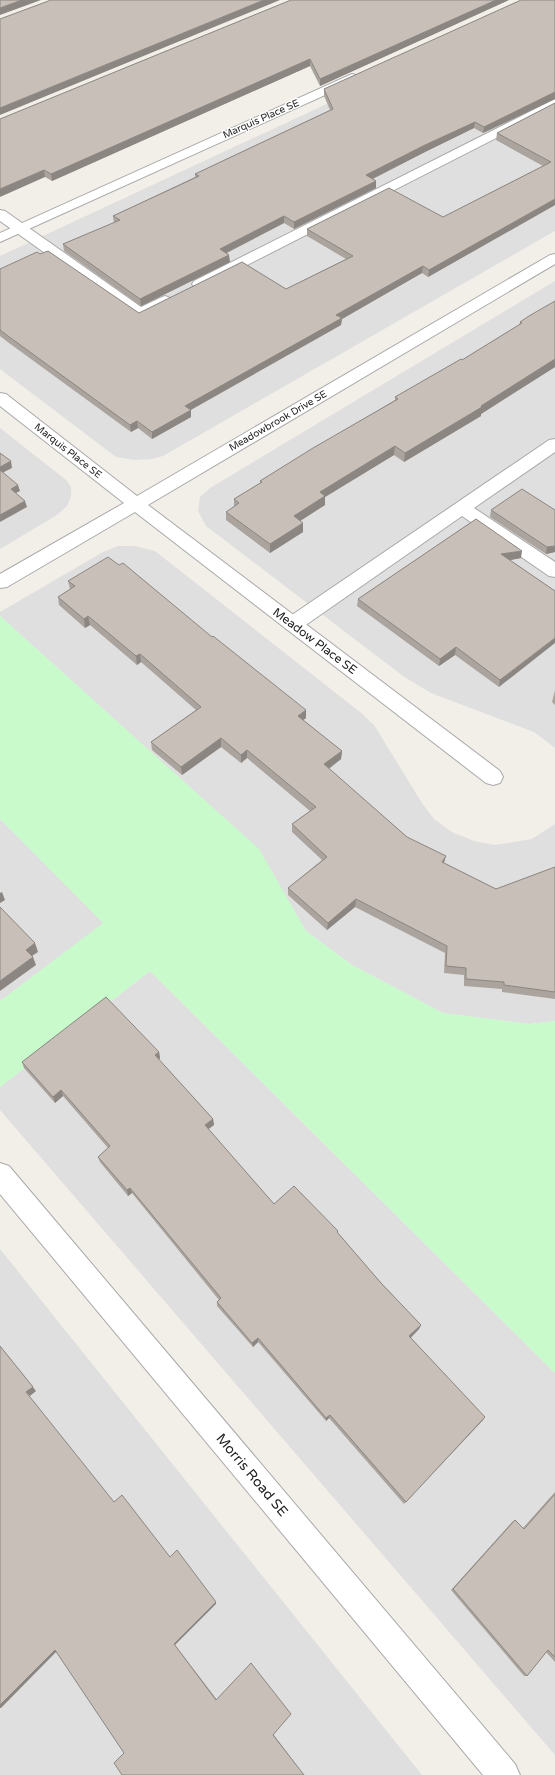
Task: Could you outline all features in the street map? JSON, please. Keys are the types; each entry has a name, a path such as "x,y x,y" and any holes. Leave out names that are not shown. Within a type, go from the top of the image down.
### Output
{"street":[{"name":"Marquis Place SE","path":"0,238 363,73"},
{"path":"189,289 555,103"},
{"path":"0,214 140,314 175,296"},
{"name":"Meadowbrook Drive SE","path":"0,582 136,504 555,258"},
{"name":"Marquis Place SE","path":"0,398 136,504"},
{"path":"293,624 555,444"},
{"name":"Meadow Place SE","path":"136,504 493,777"},
{"path":"462,508 555,571"},
{"name":"Morris Road SE","path":"0,1175 504,1775"}],"shaded area":[{"path":"550,0 555,0 555,231 163,456 152,459 135,460 116,457 0,369 0,256"},
{"path":"555,281 555,748 534,732 431,693 403,676 206,526 198,511 200,497 210,488"},
{"path":"0,428 66,480 71,487 71,496 67,506 57,515 0,549"},
{"path":"118,546 135,546 155,551 360,712 374,725 422,803 434,819 452,832 474,841 495,845 532,839 555,824 555,1021 530,1024 443,1013 352,965 306,931 258,849 0,616 0,612 103,552"},
{"path":"0,819 104,923 0,1001"},
{"path":"150,971 555,1373 555,1755 0,1110 0,1087"},
{"path":"0,1249 422,1775 0,1775"}],"green space":[{"path":"0,616 259,849 306,931 352,965 443,1013 530,1024 555,1021 555,1373 150,971 0,1087 0,1001 103,923 0,819"}],"building":[{"path":"0,0 22,0 0,8"},
{"path":"51,0 264,0 0,108 0,19"},
{"path":"291,0 496,0 320,79 310,59 51,174 44,170 0,189 0,119"},
{"path":"521,0 555,0 555,92 484,127 475,122 425,145 366,175 376,181 294,222 284,216 220,249 229,255 140,299 63,244 120,220 113,216 199,176 195,174 333,109 324,89"},
{"path":"555,103 555,199 429,270 423,266 336,315 342,318 185,406 191,410 152,432 137,421 130,425 0,330 0,269 37,252 40,254 48,251 139,313 242,262 286,289 353,256 307,229 389,188 443,217 551,162 497,133"},
{"path":"555,301 555,359 481,406 482,407 405,453 395,446 320,492 325,496 294,516 303,523 270,544 226,512 239,503 234,499 262,482 260,481 313,448 398,399 395,397 461,359 462,360 522,323 520,322 529,316"},
{"path":"0,453 11,461 0,467"},
{"path":"0,470 18,485 11,489 25,501 0,515"},
{"path":"522,489 555,510 555,546 547,547 491,510"},
{"path":"476,519 522,551 501,554 555,591 555,638 500,680 456,647 440,659 358,599"},
{"path":"108,557 119,565 123,563 212,637 213,636 306,710 298,716 342,751 324,764 407,837 446,856 442,862 496,889 555,867 555,992 504,985 504,982 466,979 466,968 446,966 447,946 356,899 328,923 288,888 327,857 292,824 316,807 247,750 241,755 221,738 181,767 151,742 201,707 140,654 136,656 88,616 84,619 58,597 75,586 68,581"},
{"path":"0,907 35,943 26,950 33,957 0,981"},
{"path":"106,997 159,1052 155,1055 213,1119 205,1125 274,1204 294,1186 338,1231 337,1232 381,1283 421,1325 409,1336 485,1417 406,1502 330,1415 326,1418 258,1338 252,1343 217,1302 221,1298 130,1188 127,1190 98,1157 110,1146 61,1090 53,1097 22,1062"},
{"path":"0,1346 33,1387 26,1392 114,1502 122,1495 170,1557 177,1550 216,1602 174,1644 216,1700 251,1663 291,1714 273,1735 304,1775 122,1775 114,1763 124,1753 55,1650 0,1705"},
{"path":"555,1494 555,1657 548,1650 527,1676 453,1589 515,1520 524,1529"}]}
